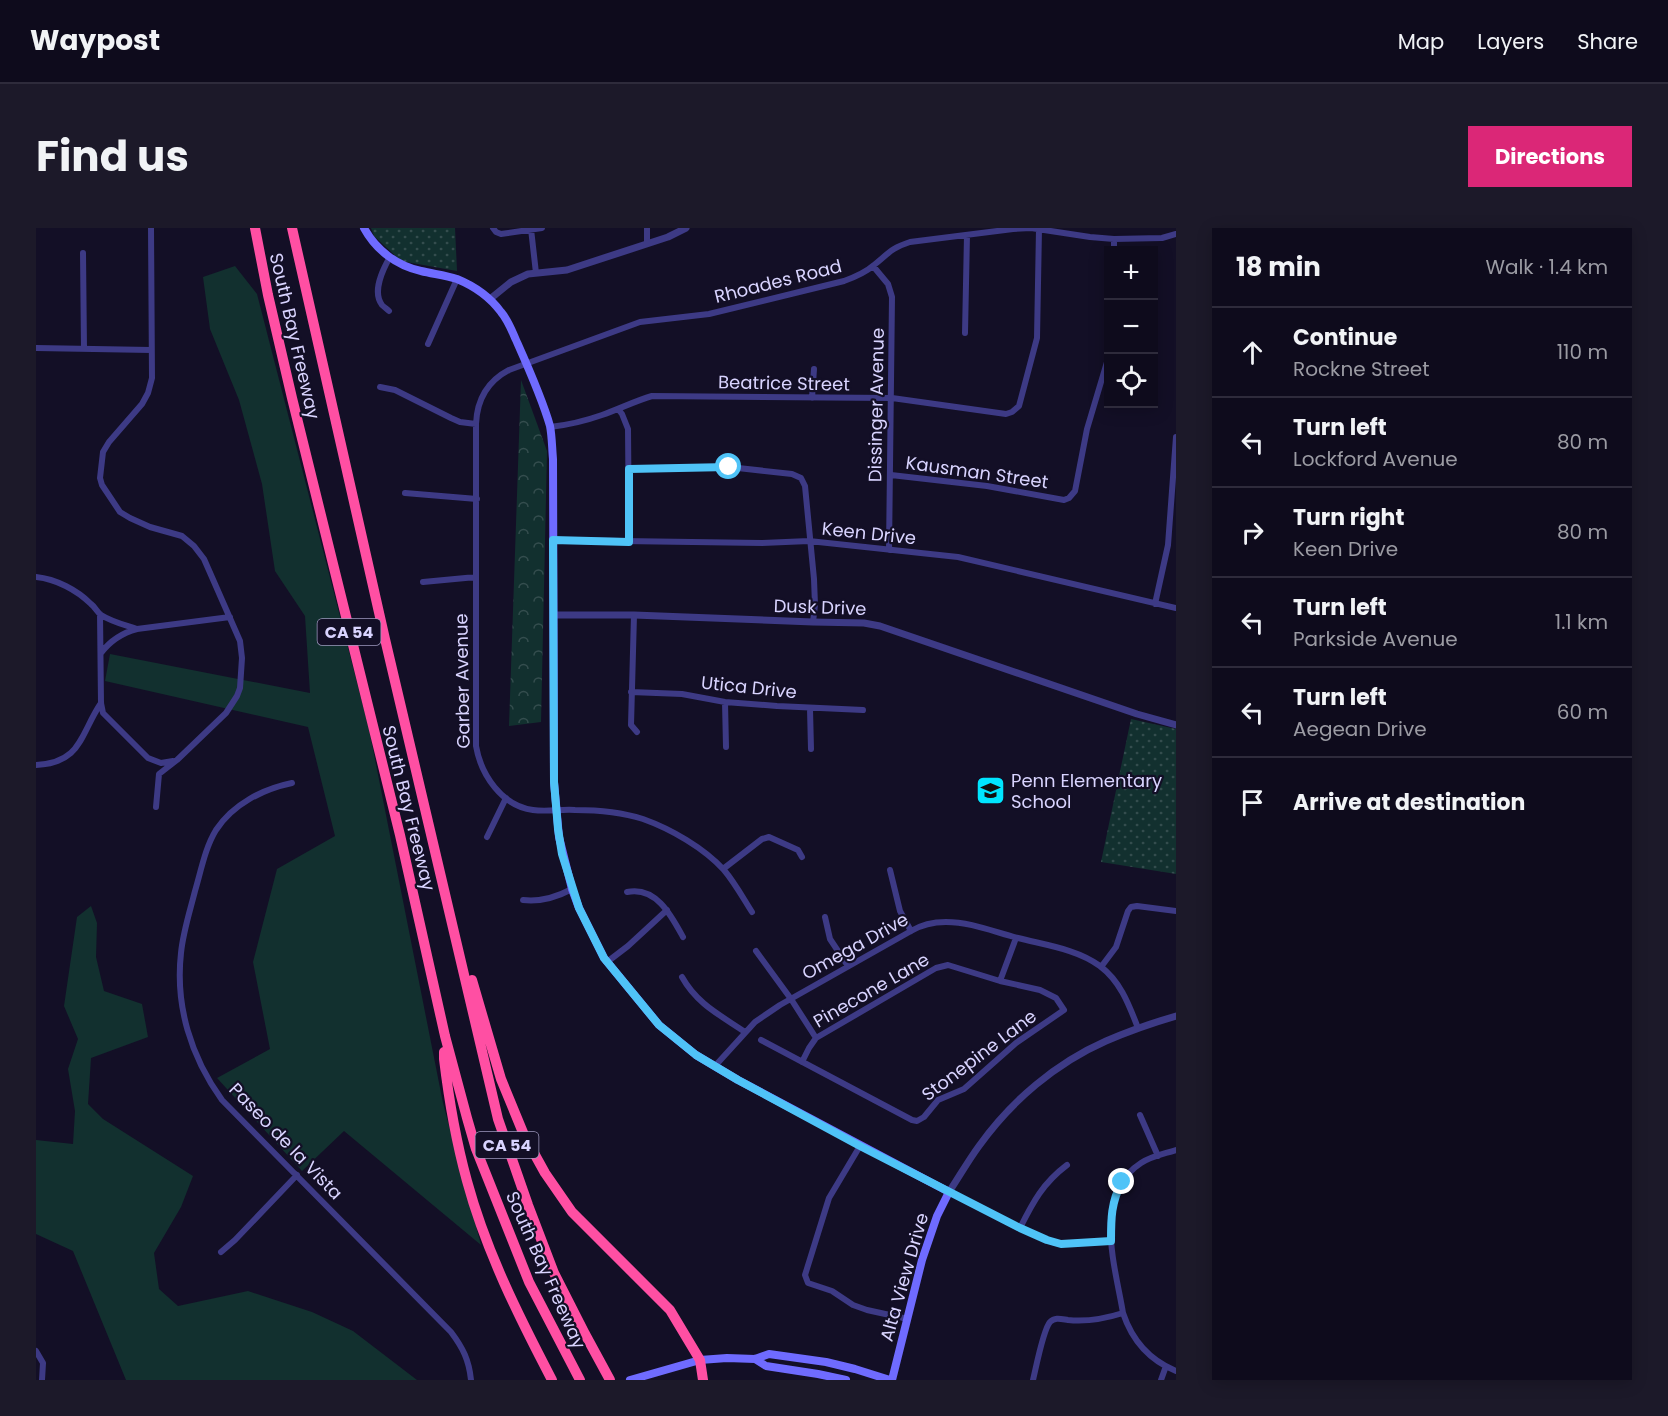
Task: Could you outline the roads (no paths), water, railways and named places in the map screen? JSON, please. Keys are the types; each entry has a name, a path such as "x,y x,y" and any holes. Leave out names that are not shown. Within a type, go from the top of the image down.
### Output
{"highway":[{"name":"South Bay Freeway","path":"255,228 292,398 400,835 444,1036 476,1149 530,1282 580,1380"},
{"name":"South Bay Freeway","path":"292,228 498,1119 554,1272 610,1380"},
{"path":"445,894 501,1079 524,1135 545,1173 572,1212 670,1310 700,1360 703,1380"},
{"path":"444,1036 444,1059 450,1104 470,1191 496,1264 552,1380"}],"main road":[{"path":"364,228 377,246 390,258 413,269 457,279 490,299 502,313 526,362 550,428 553,459 556,810 561,846 572,890 594,941 607,962 659,1025 691,1051 860,1146 949,1192"},
{"name":"Alta View Drive","path":"891,1380 922,1260 937,1216 949,1192"},
{"path":"631,1380 700,1360 755,1359 769,1354 855,1369 891,1380"},
{"path":"755,1359 766,1366 846,1380"}],"street":[{"path":"151,228 152,378 142,404 108,442 103,452 100,477 102,485 120,512 150,527 182,536 194,546 204,559 230,617 240,641 242,658 240,688 237,696 226,713 159,774 156,807"},
{"path":"493,228 501,234 542,228"},
{"path":"647,228 647,243"},
{"path":"490,299 510,282 528,274 567,270 668,237 686,228"},
{"path":"531,229 536,273"},
{"name":"Rhoades Road","path":"526,362 640,322 709,314 844,281 873,266 897,246 910,242 1013,229 1038,229 1114,239 1162,238 1176,234"},
{"name":"Beatrice Street","path":"550,428 600,416 652,396 892,398 1006,414 1012,412 1019,406 1037,338 1038,229"},
{"path":"965,333 967,235"},
{"path":"1114,239 1114,246"},
{"path":"83,253 84,349"},
{"path":"389,311 380,303 378,297 380,278 390,258"},
{"name":"Dissinger Avenue","path":"873,266 888,284 892,297 889,550"},
{"path":"428,344 457,279"},
{"path":"36,348 151,350"},
{"name":"Kausman Street","path":"891,475 987,486 1064,500 1069,498 1075,492 1087,429 1108,354"},
{"name":"Garber Avenue","path":"526,362 503,373 488,387 479,405 476,424 476,746 479,761 495,788 519,806 533,810 613,812 643,819 681,837 723,869 752,912"},
{"path":"812,398 814,369"},
{"path":"380,387 395,390 460,422 476,424"},
{"path":"618,409 628,429 629,542"},
{"path":"1155,604 1168,545 1176,437"},
{"path":"629,469 729,467 792,474 801,478 805,486 814,579 813,622"},
{"path":"405,493 477,499"},
{"name":"Keen Drive","path":"553,540 783,543 809,541 958,557 1176,608"},
{"path":"36,577 49,578 65,585 91,604 99,614 119,624 137,629"},
{"path":"423,582 476,577"},
{"path":"99,614 101,703 104,713 148,758 161,763 177,760"},
{"name":"Dusk Drive","path":"554,615 864,622 1176,725"},
{"path":"633,615 631,725 637,732"},
{"path":"100,654 125,632 230,617"},
{"name":"Utica Drive","path":"632,692 682,694 725,702 810,709 863,710"},
{"path":"725,702 726,747"},
{"path":"36,765 50,764 74,751 101,703"},
{"path":"810,709 811,749"},
{"name":"Paseo de la Vista","path":"292,783 272,788 253,797 236,809 216,830 202,866 185,928 181,954 182,1007 188,1033 209,1080 232,1111 451,1332 466,1355 471,1380"},
{"path":"487,837 506,798"},
{"path":"723,869 762,839 769,837 798,850 802,857"},
{"path":"890,870 900,911 911,931"},
{"path":"523,900 532,901 572,890"},
{"path":"627,891 644,892 660,901 683,937"},
{"path":"1101,967 1116,947 1131,907 1176,911"},
{"path":"607,962 667,910"},
{"path":"825,917 830,939 848,966"},
{"name":"Omega Drive","path":"715,1066 744,1032 780,1005 920,926 945,922 967,924 1070,951 1089,959 1101,967 1123,992 1138,1028"},
{"path":"1000,981 1016,938"},
{"path":"756,951 816,1038"},
{"name":"Pinecone Lane","path":"802,1062 816,1038 936,968 948,965 1000,981 1040,990 1056,998 1064,1010"},
{"path":"682,977 689,990 703,1004 744,1032"},
{"name":"Stonepine Lane","path":"802,1062 917,1121 924,1117 939,1100 964,1089 1016,1043 1064,1010"},
{"name":"Alta View Drive","path":"949,1192 979,1145 1001,1119 1043,1080 1077,1056 1107,1041 1176,1016"},
{"path":"761,1041 802,1062"},
{"path":"1140,1115 1158,1156"},
{"path":"860,1146 829,1198 805,1275 808,1282 832,1291 853,1305 908,1319"},
{"path":"1176,1150 1148,1159 1126,1176 1118,1189 1111,1211 1111,1241 1123,1313 1129,1329 1137,1342 1152,1358 1176,1371"},
{"path":"1020,1228 1044,1186 1052,1176 1067,1165"},
{"path":"221,1252 297,1175"},
{"path":"949,1192 1047,1240 1061,1244 1111,1241"},
{"path":"1033,1380 1047,1328 1052,1320 1056,1318 1103,1319 1123,1313"},
{"path":"36,1351 43,1363 42,1380"},
{"path":"1161,1380 1166,1366"}],"place":[{"name":"Penn Elementary School","path":"990,790"}]}
